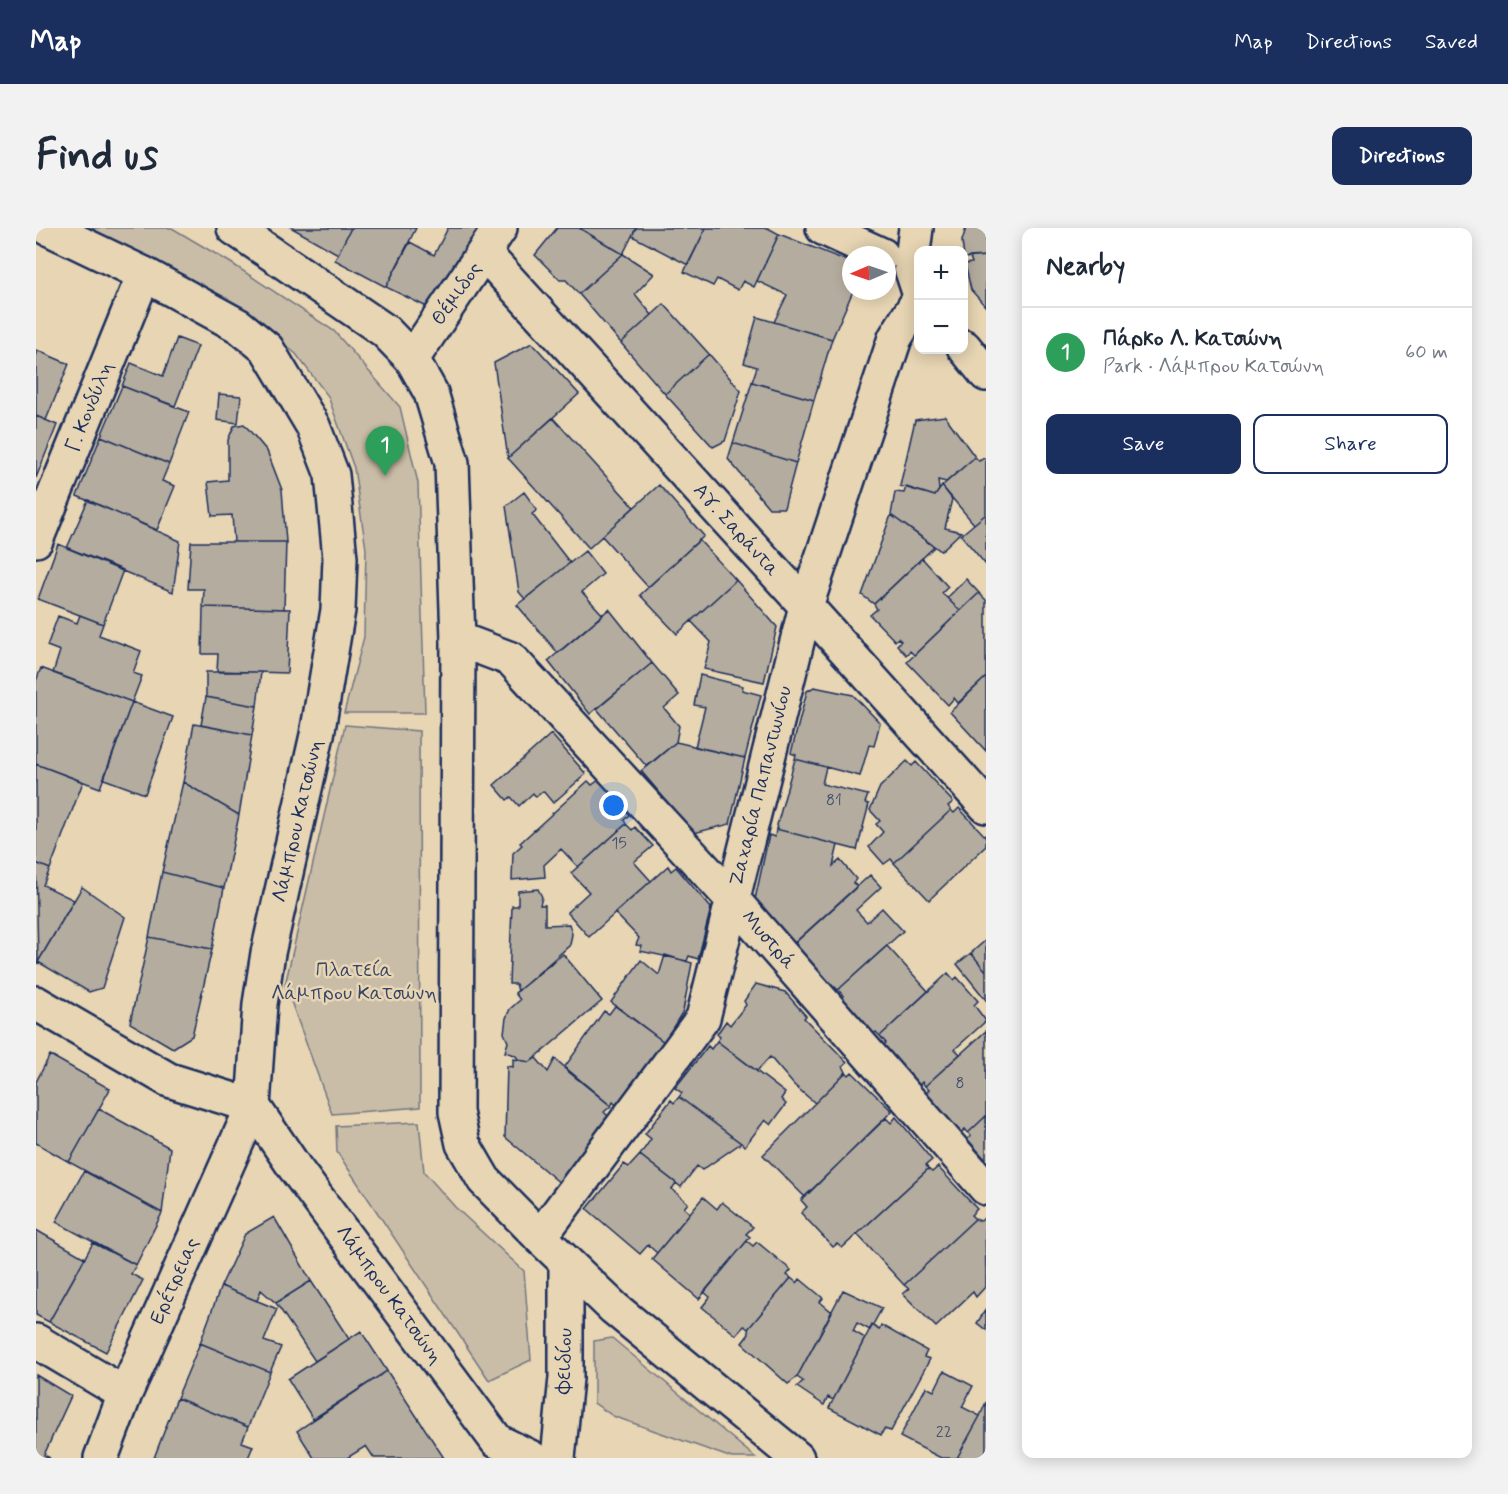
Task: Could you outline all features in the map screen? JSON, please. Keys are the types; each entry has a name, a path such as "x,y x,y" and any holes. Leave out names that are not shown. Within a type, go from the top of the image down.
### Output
{"street":[{"name":"Λάμπρου Κατσώνη","path":"48,228 144,274 239,326 267,349 313,426 332,475 340,558 338,610 317,735 268,953 260,1004 253,1106 295,1168 497,1441 532,1458"},
{"path":"234,228 385,332 412,359 431,393 452,463 458,639 456,1112 463,1144 484,1180 566,1264 614,1308 797,1458"},
{"path":"823,228 900,267 916,228"},
{"name":"Θέμιδος","path":"412,359 493,241"},
{"name":"Αγ. Σαράντα","path":"493,241 806,606 986,806"},
{"name":"Γ. Κονδύλη","path":"36,540 144,274"},
{"name":"Ζαχαρία Παπαντωνίου","path":"540,1237 703,1018 806,606 895,338 914,307"},
{"path":"968,353 986,374"},
{"name":"Μυστρά","path":"458,639 511,659 733,900 986,1188"},
{"path":"36,1003 169,1080 253,1106"},
{"name":"Ερέτρειας","path":"101,1458 125,1394 253,1106"},
{"name":"Φειδίου","path":"558,1458 566,1378 566,1264"},
{"path":"36,1341 125,1394"}],"green space":[{"path":"76,228 172,228 231,263 334,331 400,407 418,483 425,713 344,713 364,637 366,549 354,468 328,396 296,354 260,324"},
{"name":"Πλατεία Λάμπρου Κατσώνη","path":"345,725 419,731 420,1107 332,1114 285,985"},
{"path":"419,1122 424,1172 455,1207 524,1271 531,1360 489,1380 337,1152 336,1126"},
{"path":"612,1338 756,1458 732,1458 613,1416 594,1403 594,1341"}],"building":[{"path":"292,228 351,228 338,254"},
{"path":"351,228 416,228 386,287 335,260"},
{"path":"448,228 482,228 433,310 386,287 410,242 434,255"},
{"path":"557,228 579,228 623,254 579,294 566,280 560,280 535,255"},
{"path":"579,228 636,228 623,254"},
{"path":"636,228 706,228 688,265 632,236"},
{"path":"706,228 768,228 779,234 754,287 743,281 738,290 717,279 713,286 684,272"},
{"path":"966,228 986,228 986,256 968,258 968,246 963,246"},
{"path":"779,234 842,259 842,300 849,300 832,339 774,322 787,295 757,281"},
{"path":"623,254 654,274 635,294 652,315 621,343 579,294"},
{"path":"986,256 986,307 971,290 968,277 968,264 972,263 970,257"},
{"path":"664,304 709,354 665,394 621,343"},
{"path":"757,317 832,339 814,400 752,382 757,367 744,363"},
{"path":"177,338 198,346 175,406 122,386 131,363 163,376"},
{"path":"532,343 579,394 508,458 494,363"},
{"path":"36,350 69,364 46,420 36,416"},
{"path":"709,354 741,391 725,441 713,447 665,394"},
{"path":"752,382 814,400 796,463 733,443"},
{"path":"122,386 189,412 169,464 101,436"},
{"path":"219,394 241,396 238,423 217,420"},
{"path":"36,416 57,425 36,478"},
{"path":"945,416 975,457 946,482 938,480 939,490 935,496 900,486 915,420"},
{"path":"553,418 634,507 589,548 508,458"},
{"path":"244,424 267,451 282,490 286,542 234,542 232,515 212,516 208,482 228,480 228,440 234,426"},
{"path":"101,436 169,464 162,481 175,486 157,530 77,496"},
{"path":"733,443 796,463 784,508 769,508 728,459"},
{"path":"975,457 979,461 984,458 986,460 986,514 974,524 942,486"},
{"path":"659,485 704,536 648,587 602,536"},
{"path":"942,486 952,499 945,528 961,532 941,551 891,515 895,492 904,493 906,487 935,496"},
{"path":"524,492 537,510 532,514 570,563 525,599 519,592 506,506"},
{"path":"88,500 180,541 173,592 67,548"},
{"path":"986,514 986,565 961,535"},
{"path":"891,515 934,547 874,604 862,595"},
{"path":"699,540 736,580 677,634 640,595"},
{"path":"191,542 286,542 284,609 203,607 204,589 188,589"},
{"path":"58,544 123,570 103,624 38,599"},
{"path":"585,551 603,574 582,592 603,615 558,653 517,605"},
{"path":"922,558 948,587 942,593 960,611 914,655 910,651 906,655 897,645 901,641 898,638 895,641 870,615 877,609 874,604"},
{"path":"966,579 979,593 960,611 947,598"},
{"path":"736,580 777,627 764,682 704,669 711,642 691,621"},
{"path":"979,593 986,600 986,677 958,703 954,698 948,705 907,662"},
{"path":"203,607 290,609 287,673 217,671 218,654 202,654"},
{"path":"609,609 652,663 590,714 548,661"},
{"path":"80,615 103,624 99,635 141,651 133,673 142,676 132,702 53,673 60,651 47,646 58,616 77,623"},
{"path":"652,663 679,695 664,708 679,726 676,742 647,767 597,709"},
{"path":"41,668 132,702 100,788 36,764 36,681"},
{"path":"206,672 261,672 257,706 206,697"},
{"path":"700,675 743,686 742,690 761,695 745,758 695,747 705,707 694,705"},
{"path":"986,677 986,751 950,712"},
{"path":"814,687 853,695 880,723 874,746 869,745 860,776 795,759 796,755 791,753 807,691"},
{"path":"206,697 257,706 252,735 201,725"},
{"path":"132,702 173,717 145,794 104,779"},
{"path":"194,724 252,735 239,815 183,782"},
{"path":"551,734 586,774 553,803 543,791 536,797 533,793 519,806 511,797 507,800 494,785"},
{"path":"676,742 745,758 730,824 694,833 641,771"},
{"path":"795,759 826,767 822,784 868,795 865,803 869,804 857,850 776,829"},
{"path":"907,761 912,766 916,762 953,802 948,806 951,810 894,863 891,859 884,864 869,847 883,832 876,824 880,821 870,810 880,787"},
{"path":"36,764 83,782 50,869 36,863"},
{"path":"599,780 629,815 624,820 626,824 578,867 561,849 544,865 545,877 512,880 513,853 522,845 520,843 588,781 592,785"},
{"path":"183,782 239,815 224,888 162,872"},
{"path":"959,808 986,837 986,846 929,900 894,863 951,810 954,813"},
{"path":"626,824 632,830 635,827 653,846 634,862 651,881 589,937 567,912 589,892 571,873"},
{"path":"776,829 838,845 833,866 840,860 856,879 853,883 857,886 791,946 754,904 769,835 775,837"},
{"path":"36,863 50,869 43,885 74,900 38,962"},
{"path":"668,866 671,871 676,867 711,908 698,959 689,956 687,961 640,951 642,946 636,945 639,938 615,913"},
{"path":"162,872 224,888 212,949 149,937"},
{"path":"870,875 881,887 856,910 867,922 882,908 903,931 838,990 835,987 831,990 795,950 798,947 795,943"},
{"path":"82,887 125,917 102,988 89,992 38,962"},
{"path":"538,889 542,897 540,905 545,905 545,925 569,924 572,934 570,945 518,991 516,984 509,984 512,906 518,906 518,891"},
{"path":"149,937 212,949 192,1036 173,1048 130,1023"},
{"path":"986,940 986,971 971,953"},
{"path":"887,946 928,991 880,1036 876,1032 872,1035 840,1000 844,996 838,990"},
{"path":"971,953 986,971 986,1000 957,964"},
{"path":"563,954 602,1001 530,1062 519,1060 515,1055 505,1052 508,1042 504,1033 506,1018 510,1009 520,1000 515,993"},
{"path":"665,955 692,963 683,1011 664,1042 611,1002 641,960 659,975"},
{"path":"948,973 954,980 957,977 978,1001 974,1005 986,1021 955,1049 960,1054 925,1086 922,1082 919,1086 883,1046 886,1043 880,1036"},
{"path":"756,984 785,992 806,1016 804,1018 847,1062 843,1066 846,1072 815,1103 794,1085 770,1057 757,1071 717,1041 720,1037 717,1034 726,1021 730,1025 746,1005 744,1001"},
{"path":"615,1006 664,1042 617,1106 613,1102 611,1106 564,1068 604,1011 609,1014"},
{"path":"986,1031 986,1116 968,1133 965,1129 959,1135 923,1095 929,1090 925,1086"},
{"path":"717,1041 785,1093 781,1099 786,1104 771,1125 765,1120 745,1146 679,1097 682,1093 675,1088 708,1046 711,1049"},
{"path":"50,1055 110,1089 69,1162 36,1143 36,1082"},
{"path":"536,1058 548,1072 555,1059 611,1106 604,1112 609,1117 561,1184 505,1137 507,1066 513,1067 513,1059 530,1062"},
{"path":"846,1072 849,1075 852,1072 892,1111 805,1197 763,1155"},
{"path":"679,1097 741,1143 702,1170 697,1166 681,1187 640,1155 651,1139 645,1134 671,1100 674,1103"},
{"path":"99,1109 170,1148 162,1213 69,1162"},
{"path":"986,1116 986,1160 967,1139 971,1136 968,1133"},
{"path":"896,1117 932,1160 926,1165 928,1169 842,1248 837,1244 833,1247 801,1213 807,1207 801,1200 886,1118 891,1123"},
{"path":"640,1155 676,1183 672,1189 688,1203 684,1208 690,1213 657,1253 648,1245 640,1254 587,1209 624,1164 629,1167"},
{"path":"938,1167 977,1209 971,1215 975,1219 904,1285 857,1234 928,1169 932,1172"},
{"path":"84,1171 162,1213 136,1265 56,1222"},
{"path":"703,1197 717,1209 722,1202 753,1227 746,1234 750,1237 699,1299 652,1259"},
{"path":"274,1217 311,1281 276,1303 261,1290 257,1301 221,1286 245,1234"},
{"path":"985,1217 986,1286 976,1297 973,1292 936,1327 903,1294 909,1289 904,1285 975,1219 981,1221"},
{"path":"36,1230 85,1258 49,1322 36,1315"},
{"path":"747,1241 753,1246 757,1242 791,1270 787,1275 791,1278 748,1329 744,1326 736,1335 702,1307 710,1297 704,1292"},
{"path":"93,1243 136,1265 131,1274 143,1280 106,1352 49,1322"},
{"path":"791,1278 797,1283 800,1279 823,1298 820,1302 832,1312 797,1377 788,1384 742,1343 749,1334 748,1329"},
{"path":"311,1281 349,1339 315,1361 276,1303"},
{"path":"221,1286 277,1309 264,1341 281,1347 270,1372 200,1343"},
{"path":"843,1290 882,1308 870,1330 857,1323 853,1331 865,1338 833,1400 828,1397 824,1405 797,1387 803,1381 797,1377"},
{"path":"986,1309 986,1330 977,1323"},
{"path":"872,1325 879,1330 881,1325 927,1351 924,1357 930,1359 891,1431 884,1429 881,1435 829,1408"},
{"path":"361,1331 387,1371 313,1419 288,1379"},
{"path":"200,1343 270,1372 248,1427 177,1398"},
{"path":"387,1371 444,1458 374,1458 366,1446 347,1458 314,1458 297,1431"},
{"path":"944,1371 973,1386 962,1407 980,1416 957,1458 941,1458 900,1437 926,1387 934,1391"},
{"path":"36,1375 71,1396 44,1455 50,1458 36,1458"},
{"path":"177,1398 248,1427 242,1442 253,1446 248,1458 154,1458"},
{"path":"986,1402 986,1458 957,1458 980,1416"}],"place":[{"name":"Πάρκο Λ. Κατσώνη","path":"385,476"}]}
